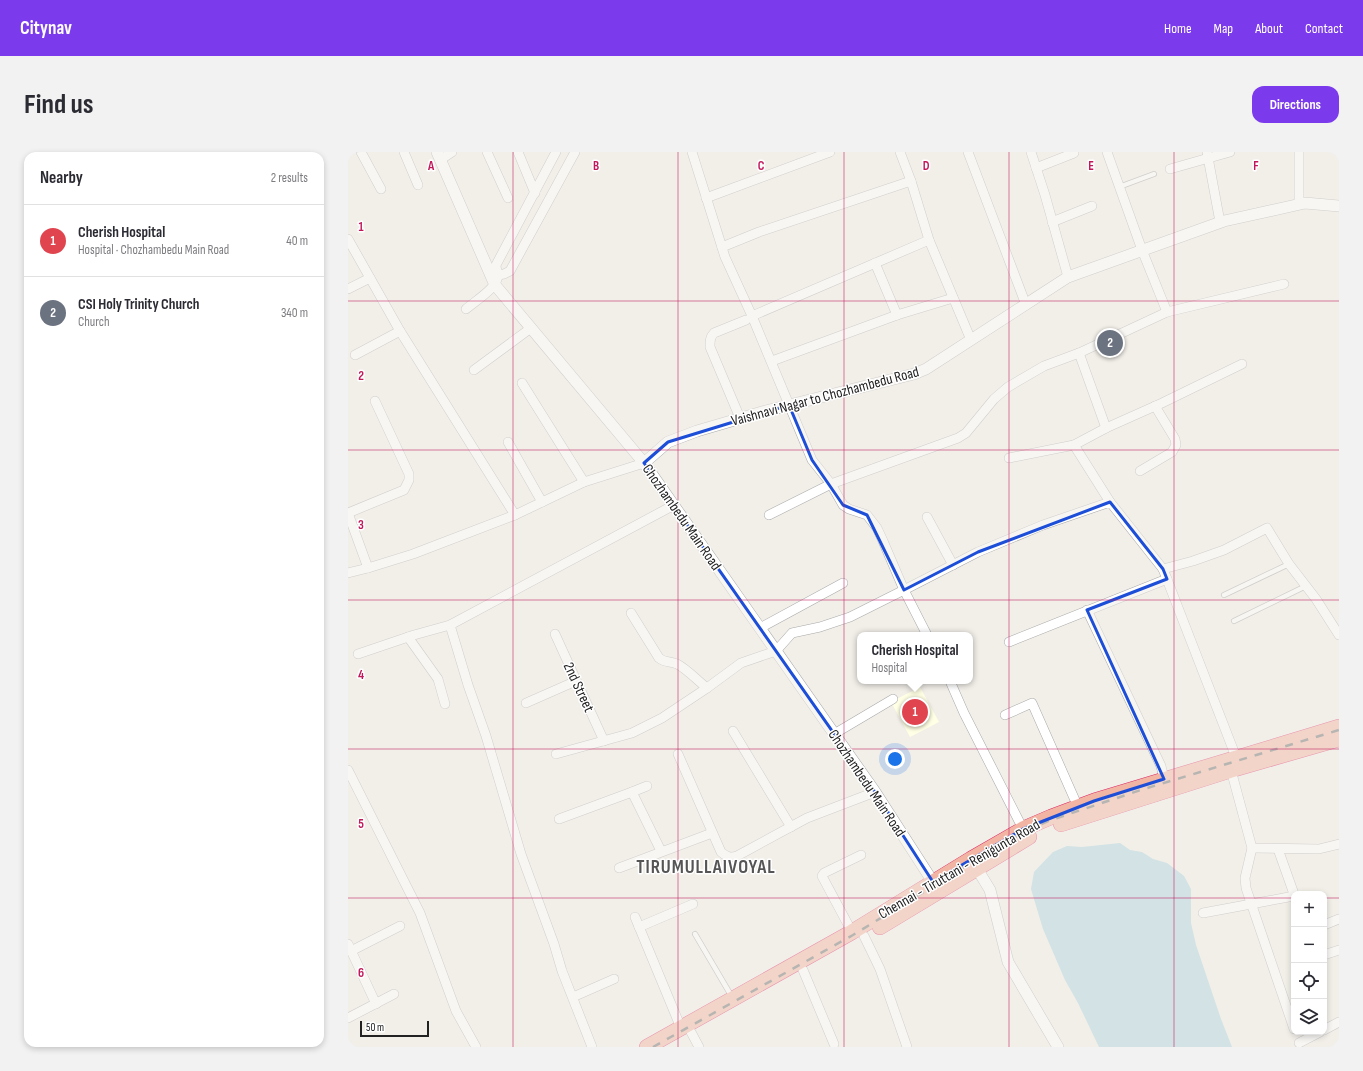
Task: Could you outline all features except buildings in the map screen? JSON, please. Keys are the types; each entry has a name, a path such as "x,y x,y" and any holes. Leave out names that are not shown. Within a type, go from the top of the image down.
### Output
{"highway":[{"name":"Chennai - Tiruttani - Renigunta Road","path":"858,934 933,882 1027,838 1055,826 1339,727"},
{"name":"Chennai - Tiruttani - Renigunta Road","path":"664,1047 686,1030 733,999 858,934 974,864 1023,829 1078,807 1164,779 1339,739"},
{"name":"Chennai - Tiruttani - Renigunta Road","path":"648,1047 686,1030 803,970 839,945"}],"street":[{"path":"361,152 381,189"},
{"path":"404,152 418,185"},
{"path":"438,156 452,152"},
{"path":"487,152 508,198"},
{"path":"518,152 535,193"},
{"path":"496,280 496,265 520,217 535,193 556,152"},
{"path":"466,309 496,280 510,270 575,152"},
{"path":"692,152 725,257 749,318 772,361 812,460 831,484 843,505 849,509 867,515 877,528 904,590 925,632"},
{"path":"706,198 830,152"},
{"path":"900,152 929,240 971,340"},
{"path":"968,152 1026,305"},
{"path":"1031,152 1068,277"},
{"path":"1107,152 1142,250 1167,312"},
{"path":"1170,169 1207,155 1230,152"},
{"path":"1299,152 1299,204"},
{"path":"1036,168 1074,153"},
{"path":"1207,155 1220,222"},
{"name":"Chozhambedu Main Road","path":"438,156 496,280 531,328 644,463 875,792 933,882"},
{"path":"722,247 760,232 910,181"},
{"name":"Vaishnavi Nagar to Chozhambedu Road","path":"644,463 668,442 697,431 789,405 914,374 926,369 1068,277 1220,222 1305,203 1339,206"},
{"path":"1052,222 1092,206"},
{"path":"520,217 536,223"},
{"path":"348,240 400,331 515,515"},
{"path":"740,418 710,347 711,336 714,333 929,240"},
{"path":"875,263 897,314"},
{"path":"348,289 370,278"},
{"path":"768,515 831,484 958,438 966,433 994,399 1008,387 1044,366 1079,353 1167,312 1284,284"},
{"path":"772,361 897,314 953,298"},
{"path":"474,370 531,328"},
{"path":"355,355 400,331"},
{"path":"1079,353 1106,428"},
{"path":"1009,458 1074,445 1106,428 1242,364"},
{"path":"522,383 584,482"},
{"path":"368,568 348,513 404,490 409,480 409,474 375,401"},
{"path":"1140,471 1172,452 1176,445 1175,439 1155,406"},
{"path":"508,442 542,502"},
{"path":"1074,445 1110,502 1163,569 1167,579 1234,764 1252,848 1245,878 1246,888 1291,1022"},
{"path":"348,573 413,554 515,515 584,482 644,463"},
{"path":"556,754 632,733 662,718 742,663 776,651 792,633 820,627 850,617 978,552 1043,525 1110,502"},
{"path":"358,654 408,637 450,626 674,505"},
{"path":"927,517 953,565"},
{"path":"1163,569 1193,561 1224,550 1267,528 1289,564 1324,610 1339,635"},
{"path":"1009,642 1167,579"},
{"path":"760,628 843,583"},
{"path":"1087,610 1161,766 1164,779"},
{"path":"632,613 659,658 663,662 679,665 707,688"},
{"path":"450,626 468,685 486,736 521,854 592,1047"},
{"name":"2nd Street","path":"555,634 604,741"},
{"path":"408,637 438,679 444,704"},
{"path":"526,703 576,681"},
{"path":"951,684 964,713 1023,829"},
{"path":"834,734 894,699"},
{"path":"1006,715 1032,703 1078,807"},
{"path":"733,731 791,827"},
{"path":"678,754 712,833 721,852 726,857 732,858 808,818 875,792"},
{"path":"348,770 420,913 456,1011 476,1047"},
{"path":"559,819 647,786"},
{"path":"632,792 661,851"},
{"path":"619,868 712,833"},
{"path":"1252,848 1319,849 1339,844"},
{"path":"1278,849 1293,891"},
{"path":"861,855 824,873 822,876 880,969 907,1047"},
{"path":"974,864 990,890 1008,962 1058,1047"},
{"path":"1203,913 1291,896"},
{"path":"639,927 693,904"},
{"path":"635,917 686,1030 699,1047"},
{"path":"1327,924 1339,919"},
{"path":"376,1004 350,948 400,926"},
{"path":"1327,954 1339,950"},
{"path":"803,970 834,1044"},
{"path":"573,997 614,979"},
{"path":"348,1018 394,994"},
{"path":"1327,1028 1339,1022"},
{"path":"1295,1035 1299,1045 1315,1035"}],"lane":[{"path":"1119,187 1154,174"},
{"path":"1224,595 1289,564"},
{"path":"1234,621 1306,586"},
{"path":"695,934 733,999"}],"highlighted area":[{"path":"789,405 812,460 843,505 867,515 904,590 978,552 1110,502 1163,569 1167,579 1087,610 1164,779 1094,801 1023,829 933,882 875,792 644,463 668,442"}],"shaded area":[{"path":"920,687 939,722 910,737 891,702"}],"water":[{"path":"1120,843 1130,850 1142,852 1153,859 1167,863 1184,876 1191,889 1191,923 1196,945 1232,1047 1099,1047 1065,980 1043,929 1031,889 1034,872 1053,852 1067,846 1082,847"}],"railway":[{"path":"653,1047 853,935 1024,832 1048,821 1144,789 1339,730"}],"place":[{"name":"CSI Holy Trinity Church","path":"1110,343"},
{"name":"Cherish Hospital","path":"915,712"}],"district":[{"name":"TIRUMULLAIVOYAL","path":"706,866"}]}
